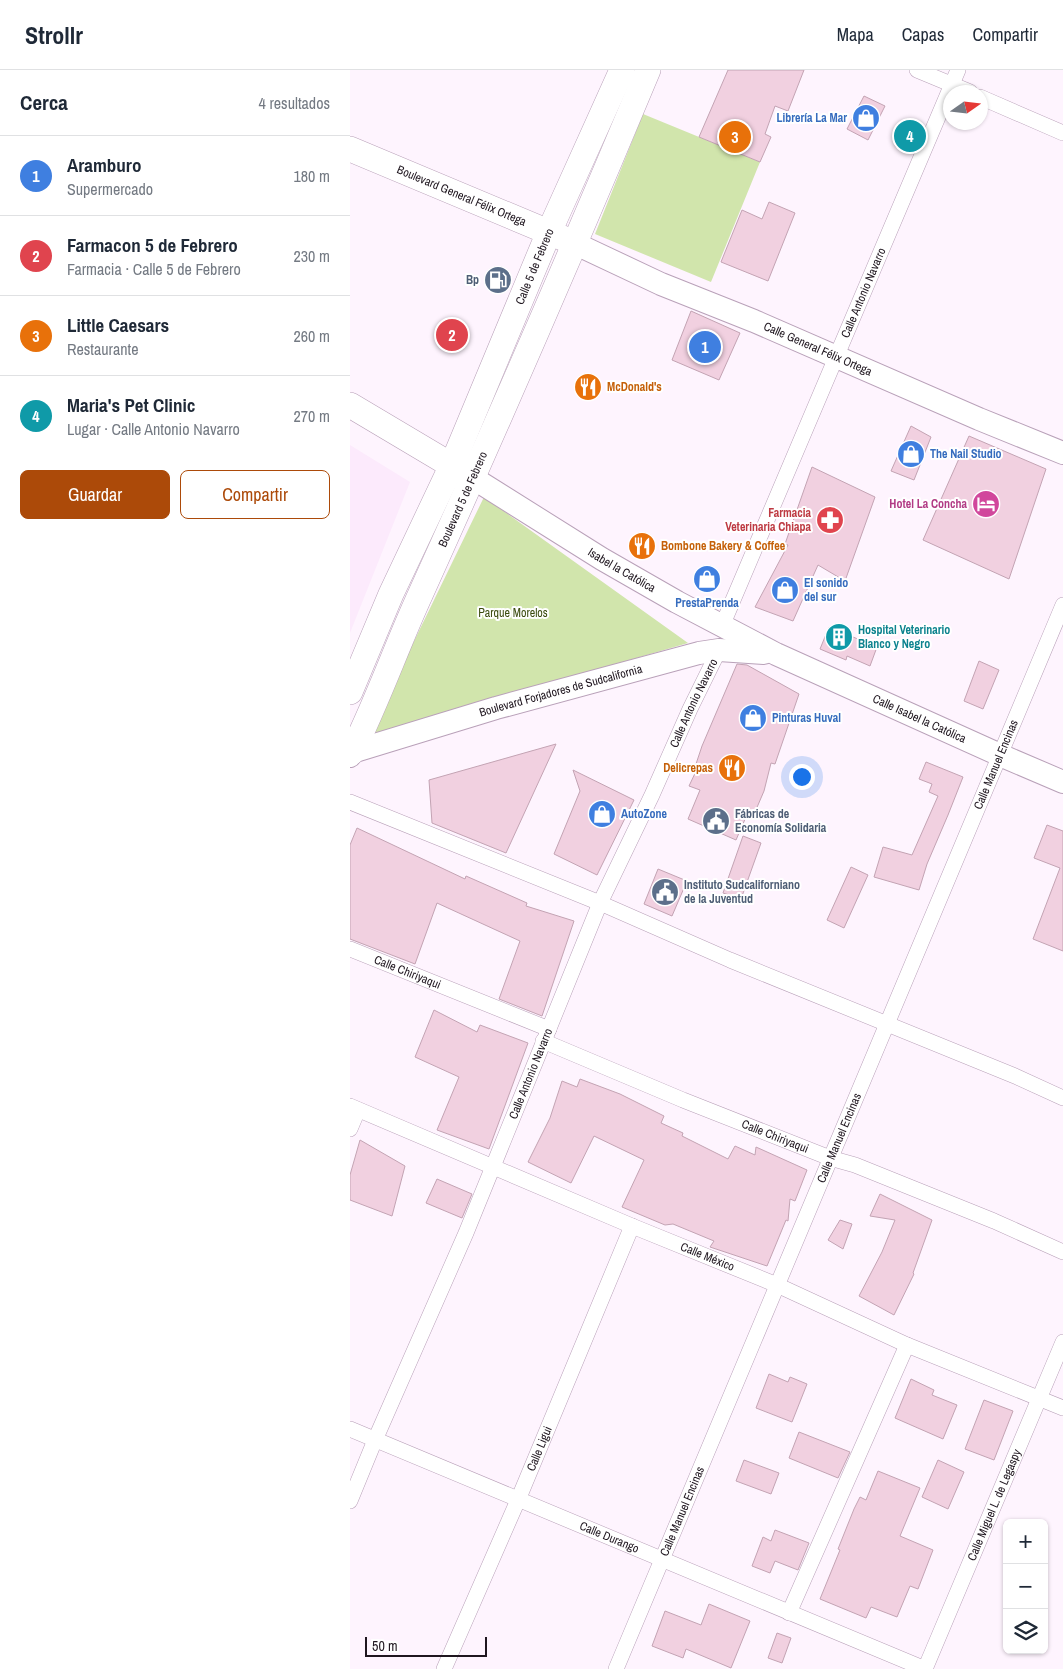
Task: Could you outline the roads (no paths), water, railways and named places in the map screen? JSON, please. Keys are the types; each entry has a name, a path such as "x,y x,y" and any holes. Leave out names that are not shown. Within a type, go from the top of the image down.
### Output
{"main road":[{"name":"Calle 5 de Febrero","path":"452,466 549,232 622,70"},
{"path":"574,243 648,70"},
{"name":"Boulevard General Félix Ortega","path":"350,149 574,243"},
{"name":"Boulevard 5 de Febrero","path":"351,753 359,723 416,605 473,478 574,243"},
{"path":"350,405 473,478"},
{"name":"Boulevard 5 de Febrero","path":"350,692 391,594 452,466"}],"street":[{"path":"916,70 952,85"},
{"name":"Calle Antonio Navarro","path":"952,85 958,70"},
{"path":"988,100 1063,133"},
{"name":"Calle Antonio Navarro","path":"722,626 943,106"},
{"name":"Calle General Félix Ortega","path":"574,243 661,284 754,321 1063,453"},
{"name":"Isabel la Católica","path":"473,478 602,559 776,654"},
{"name":"Calle Manuel Encinas","path":"616,1669 1063,605"},
{"name":"Calle Antonio Navarro","path":"350,1501 447,1278 600,903 719,650"},
{"name":"Boulevard Forjadores de Sudcalifornia","path":"351,753 496,708 699,653 719,650 776,654"},
{"name":"Calle Isabel la Católica","path":"776,654 1063,782"},
{"path":"350,802 600,903 730,960 1016,1076 1063,1098"},
{"name":"Calle Chiriyaqui","path":"350,949 546,1035 683,1100 830,1158 855,1165 1063,1252"},
{"path":"350,1129 354,1108"},
{"name":"Calle México","path":"354,1108 632,1226 777,1285 907,1345 1063,1408"},
{"name":"Calle Ligui","path":"444,1669 518,1500 632,1226"},
{"name":"Calle Miguel L. de Legaspy","path":"925,1669 1063,1342"},
{"path":"789,1613 907,1345"},
{"name":"Calle Durango","path":"350,1430 925,1669"}],"place":[{"name":"Librería La Mar","path":"866,118"},
{"name":"Maria's Pet Clinic","path":"910,136"},
{"name":"Little Caesars","path":"735,137"},
{"name":"Bp","path":"498,280"},
{"name":"Farmacon 5 de Febrero","path":"452,335"},
{"name":"Aramburo","path":"705,347"},
{"name":"McDonald's","path":"588,387"},
{"name":"The Nail Studio","path":"911,454"},
{"name":"Hotel La Concha","path":"986,504"},
{"name":"Farmacia Veterinaria Chiapa","path":"830,520"},
{"name":"Bombone Bakery & Coffee","path":"642,546"},
{"name":"PrestaPrenda","path":"707,579"},
{"name":"El sonido del sur","path":"785,590"},
{"name":"Hospital Veterinario Blanco y Negro","path":"839,637"},
{"name":"Pinturas Huval","path":"753,718"},
{"name":"Delicrepas","path":"732,768"},
{"name":"AutoZone","path":"602,814"},
{"name":"Fábricas de Economía Solidaria","path":"716,821"},
{"name":"Instituto Sudcaliforniano de la Juventud","path":"665,892"}],"park label":[{"name":"Parque Morelos","path":"513,613"}]}
